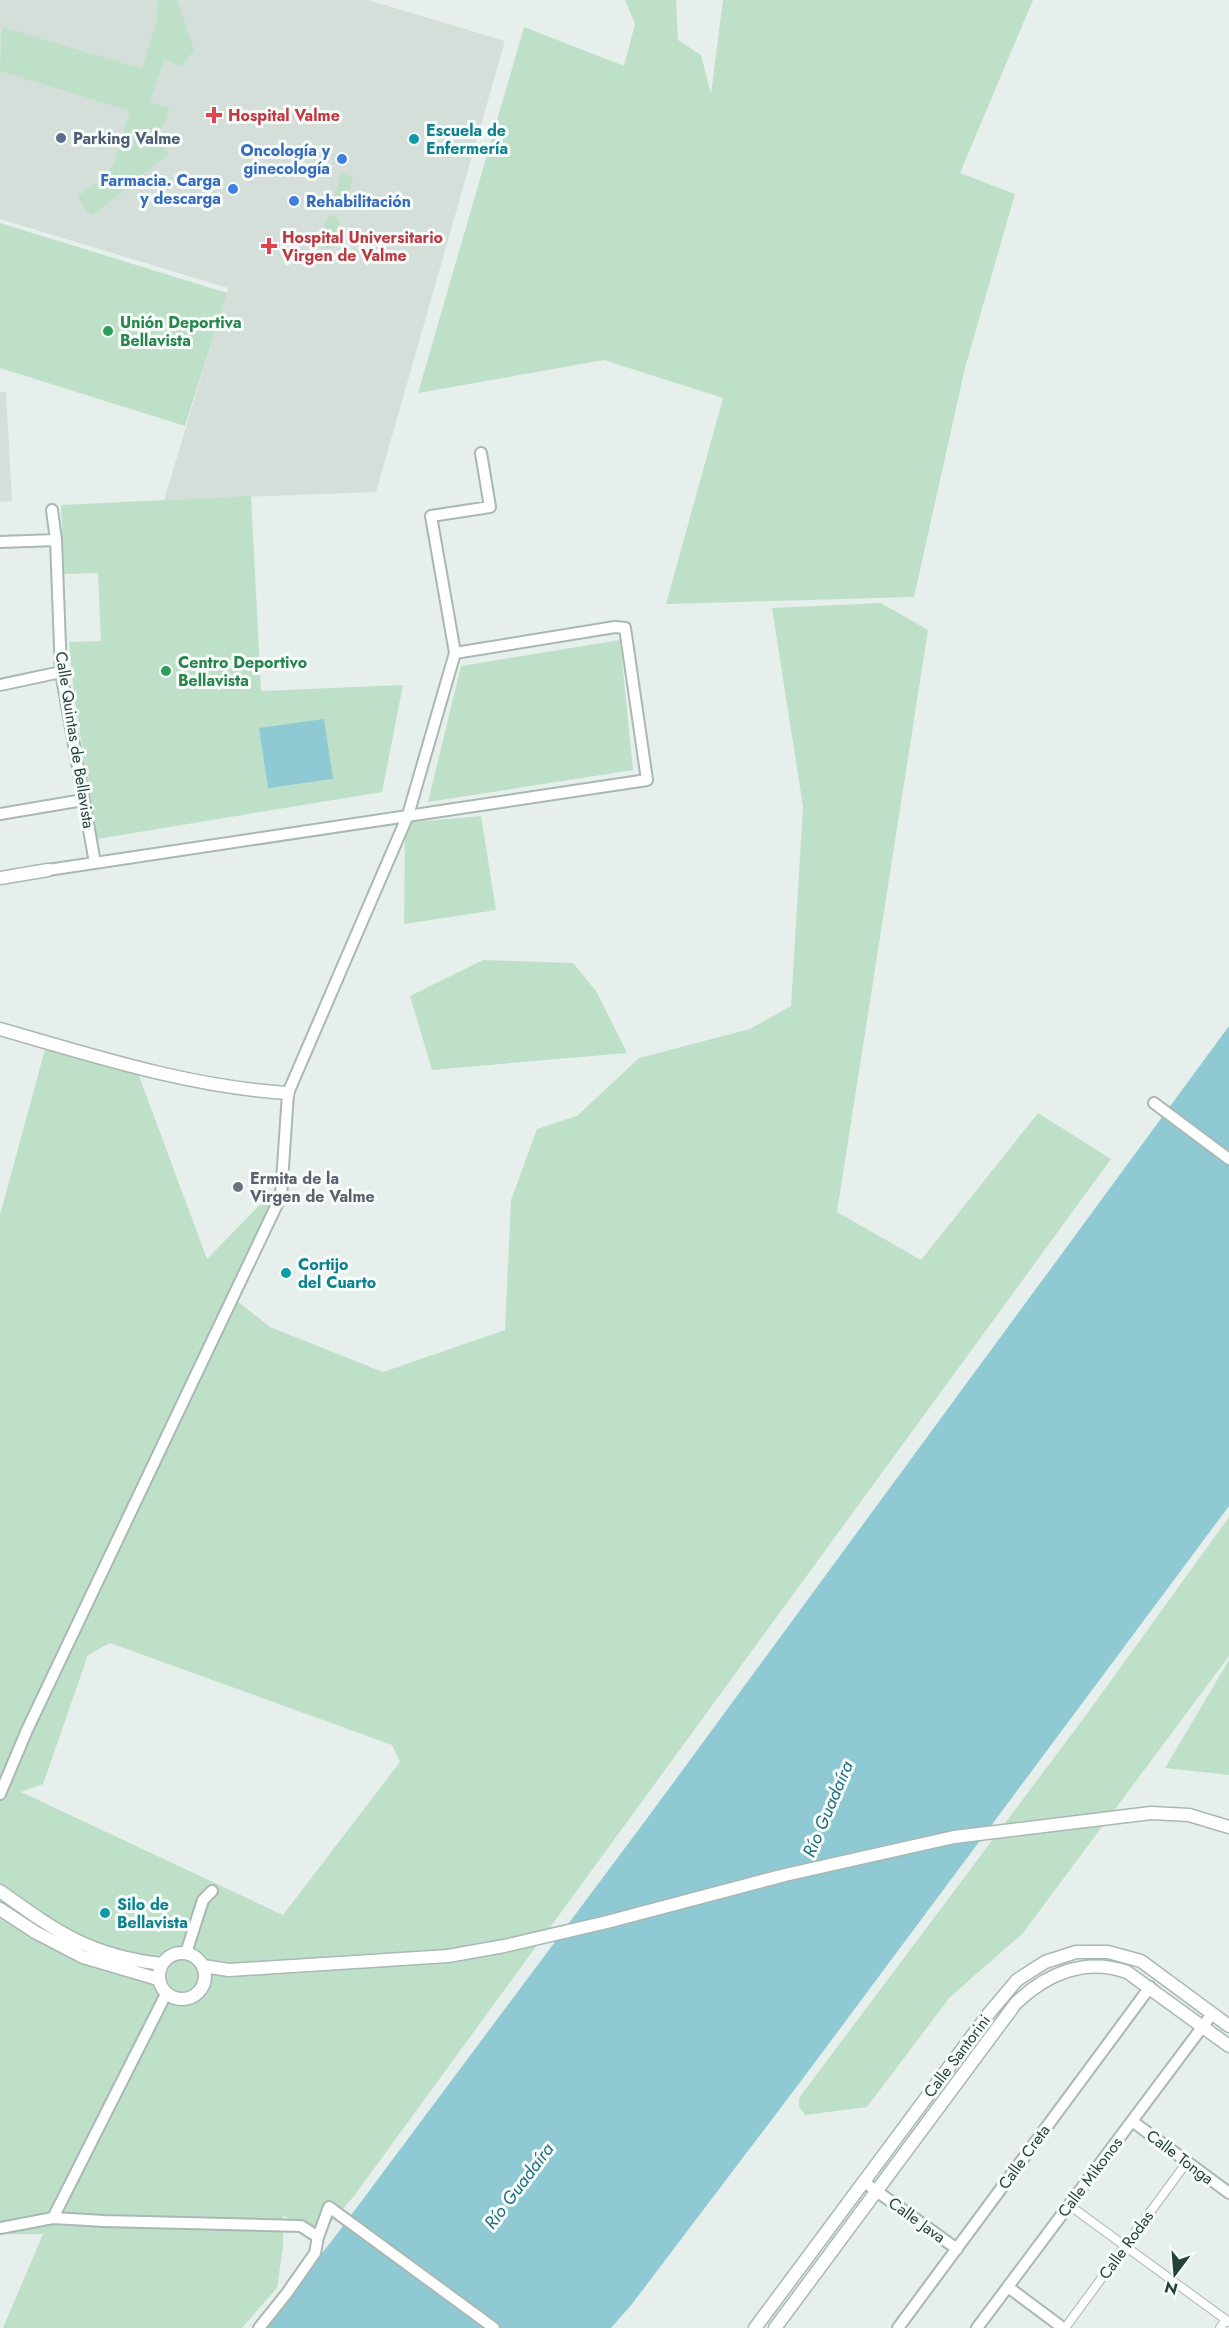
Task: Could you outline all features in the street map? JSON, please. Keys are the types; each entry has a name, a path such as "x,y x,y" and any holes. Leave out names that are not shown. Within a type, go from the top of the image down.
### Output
{"street":[{"path":"0,1794 27,1730 281,1196 288,1093 408,815 455,653 431,516 490,507 482,453"},
{"name":"Calle Quintas de Bellavista","path":"52,510 56,540 61,672 95,862"},
{"path":"0,542 56,540"},
{"path":"0,878 647,780 625,628 609,628 455,653"},
{"path":"0,685 61,672"},
{"path":"0,814 83,800"},
{"path":"0,1029 157,1074 254,1091 288,1093"},
{"path":"1154,1103 1229,1159"},
{"path":"203,1966 229,1970 448,1956 504,1946 607,1922 807,1870 954,1837 997,1831 1151,1813 1189,1815 1229,1827"},
{"path":"0,1890 73,1940 97,1951 136,1961 162,1964"},
{"path":"186,1953 203,1900 212,1891"},
{"path":"0,1909 35,1932 83,1957 158,1979"},
{"name":"Calle Santorini","path":"755,2328 990,2012 1017,1980 1045,1962 1076,1952 1122,1954 1141,1961 1229,2026"},
{"path":"205,1981 203,1966 199,1960 186,1953 172,1955 162,1964 158,1979 166,1994 172,1998 186,2000 198,1993 205,1981 229,1970"},
{"name":"Calle Santorini","path":"775,2328 1016,2003 1044,1980 1060,1973 1097,1966 1127,1972 1229,2046"},
{"name":"Calle Creta","path":"898,2328 1150,1987"},
{"path":"52,2218 166,1994"},
{"name":"Calle Mikonos","path":"977,2328 1212,2014"},
{"name":"Calle Tonga","path":"1132,2121 1229,2193"},
{"name":"Calle Rodas","path":"1064,2328 1187,2162"},
{"name":"Calle Java","path":"864,2182 957,2249"},
{"path":"1069,2205 1228,2321 1220,2328"},
{"path":"260,2328 315,2253 318,2237 329,2208 494,2328"},
{"path":"0,2228 52,2218 301,2226 318,2237"},
{"path":"1008,2287 1064,2328"}],"shaded area":[{"name":"Hospital Universitario Virgen de Valme","path":"0,0 368,0 505,41 376,492 164,500 228,288 0,219"},
{"path":"0,392 6,392 12,501 0,502"}],"green space":[{"path":"158,0 177,0 194,50 182,66 164,60 150,102 169,108 166,122 154,137 169,154 93,215 86,211 78,196 105,177 113,165 130,111 0,71 2,27 142,69 157,19"},
{"path":"625,0 676,0 678,40 701,55 711,94 723,0 1033,0 960,173 1015,194 965,368 914,597 666,604 723,398 604,360 418,393 524,27 624,66 635,24"},
{"path":"341,173 353,177 345,205 333,202"},
{"path":"335,215 340,221 331,247 325,248 320,242 327,217"},
{"name":"Unión Deportiva Bellavista","path":"0,223 227,293 185,426 0,368"},
{"name":"Centro Deportivo Bellavista","path":"251,496 261,691 403,685 382,792 97,839 74,695 69,642 101,641 98,573 64,574 61,505"},
{"path":"881,603 928,630 837,1212 921,1260 1038,1113 1111,1159 354,2196 318,2237 283,2215 283,2247 277,2288 242,2328 3,2328 43,2234 0,2234 0,1215 47,1042 136,1068 207,1259 281,1183 232,1297 270,1327 383,1372 505,1330 511,1200 537,1129 577,1116 639,1058 750,1029 791,1006 803,807 772,608","holes":["110,1643 392,1745 400,1762 283,1915 21,1792 43,1784 88,1655"]},
{"path":"620,640 633,770 428,802 461,666"},
{"path":"481,816 496,910 404,924 405,823"},
{"path":"483,960 573,963 596,991 627,1053 432,1070 410,996"},
{"path":"1229,1517 1229,1656 1023,1933 950,1997 867,2107 805,2115 799,2107 799,2098 1089,1711"},
{"path":"1229,1660 1229,1775 1165,1768"}],"water":[{"path":"324,719 333,779 268,788 259,728"},
{"name":"Río Guadaíra","path":"1229,1026 1229,1506 804,2077 632,2304 611,2328 264,2328 340,2230 654,1809"}],"place":[{"name":"Hospital Valme","path":"214,115"},
{"name":"Parking Valme","path":"61,138"},
{"name":"Escuela de Enfermería","path":"414,139"},
{"name":"Oncología y ginecología","path":"342,159"},
{"name":"Farmacia. Carga y descarga","path":"233,189"},
{"name":"Rehabilitación","path":"294,201"},
{"name":"Hospital Universitario Virgen de Valme","path":"269,246"},
{"name":"Unión Deportiva Bellavista","path":"108,331"},
{"name":"Centro Deportivo Bellavista","path":"166,671"},
{"name":"Ermita de la Virgen de Valme","path":"238,1187"},
{"name":"Cortijo del Cuarto","path":"286,1273"},
{"name":"Silo de Bellavista","path":"105,1913"}]}
